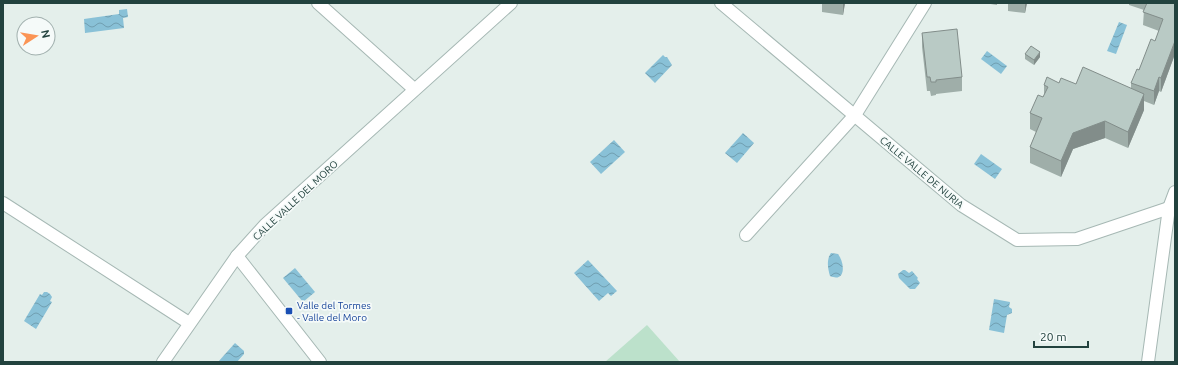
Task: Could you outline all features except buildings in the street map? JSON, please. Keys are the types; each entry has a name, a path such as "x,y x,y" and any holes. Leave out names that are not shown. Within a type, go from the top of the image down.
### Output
{"street":[{"path":"318,3 414,89"},
{"name":"CALLE VALLE DEL MORO","path":"163,362 237,256 265,225 511,3"},
{"name":"CALLE VALLE DE NURIA","path":"721,3 961,205 1017,240 1077,240 1172,207"},
{"path":"746,235 855,115 925,3"},
{"path":"1148,362 1175,192"},
{"path":"3,203 189,323"},
{"path":"237,256 320,362"}],"green space":[{"path":"647,325 680,362 605,362"}],"water":[{"path":"127,9 128,17 123,18 124,28 85,33 84,19 119,14 119,10"},
{"path":"1119,22 1127,25 1116,54 1107,51"},
{"path":"987,51 1007,66 1001,74 981,59"},
{"path":"663,55 667,57 672,65 655,83 645,73"},
{"path":"743,133 754,143 737,163 725,153"},
{"path":"614,140 625,152 601,174 590,162"},
{"path":"981,154 1002,169 995,179 974,164"},
{"path":"831,253 838,254 842,262 843,271 839,277 830,276 828,262"},
{"path":"588,260 617,291 611,296 608,293 599,301 574,273"},
{"path":"295,268 315,292 303,302 283,278"},
{"path":"903,270 909,273 912,271 918,278 917,279 920,283 915,289 910,289 899,278 898,274"},
{"path":"44,292 50,294 52,297 50,301 52,302 36,329 24,321 40,294 42,295"},
{"path":"994,299 1010,302 1009,307 1012,309 1012,313 1007,315 1004,333 989,330"},
{"path":"235,343 244,351 244,354 237,362 218,362"}],"place":[{"name":"Valle del Tormes - Valle del Moro","path":"289,311"}]}
